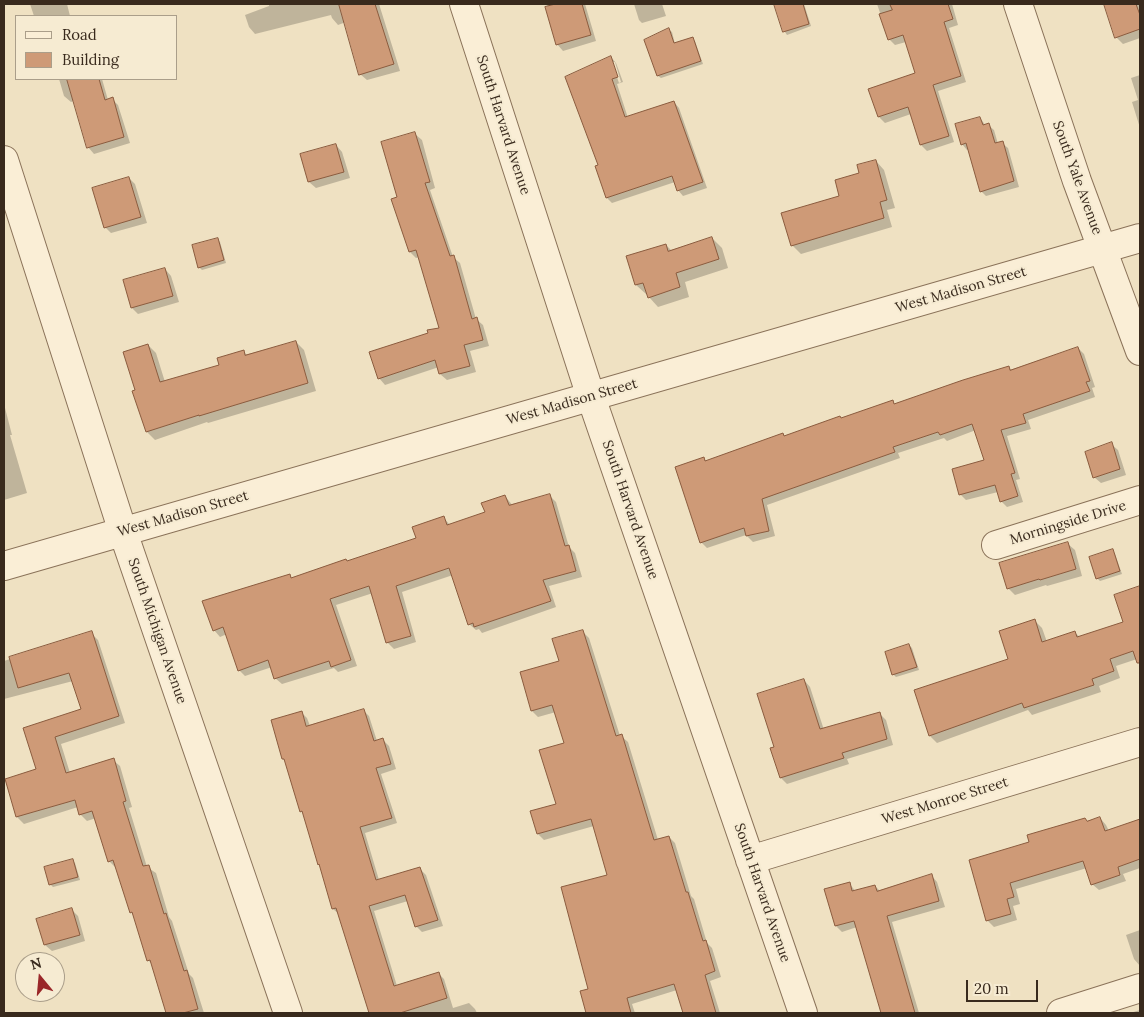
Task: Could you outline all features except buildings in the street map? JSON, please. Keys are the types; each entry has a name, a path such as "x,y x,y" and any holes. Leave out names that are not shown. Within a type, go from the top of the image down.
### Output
{"street":[{"name":"South Harvard Avenue","path":"464,4 591,397 803,1013"},
{"name":"South Yale Avenue","path":"1018,4 1077,182 1140,351"},
{"name":"South Michigan Avenue","path":"4,160 123,532 288,1013"},
{"name":"West Madison Street","path":"4,566 1140,238"},
{"name":"Morningside Drive","path":"996,545 1140,500"},
{"name":"West Monroe Street","path":"750,860 1140,742"},
{"path":"1061,1013 1140,988"}]}
